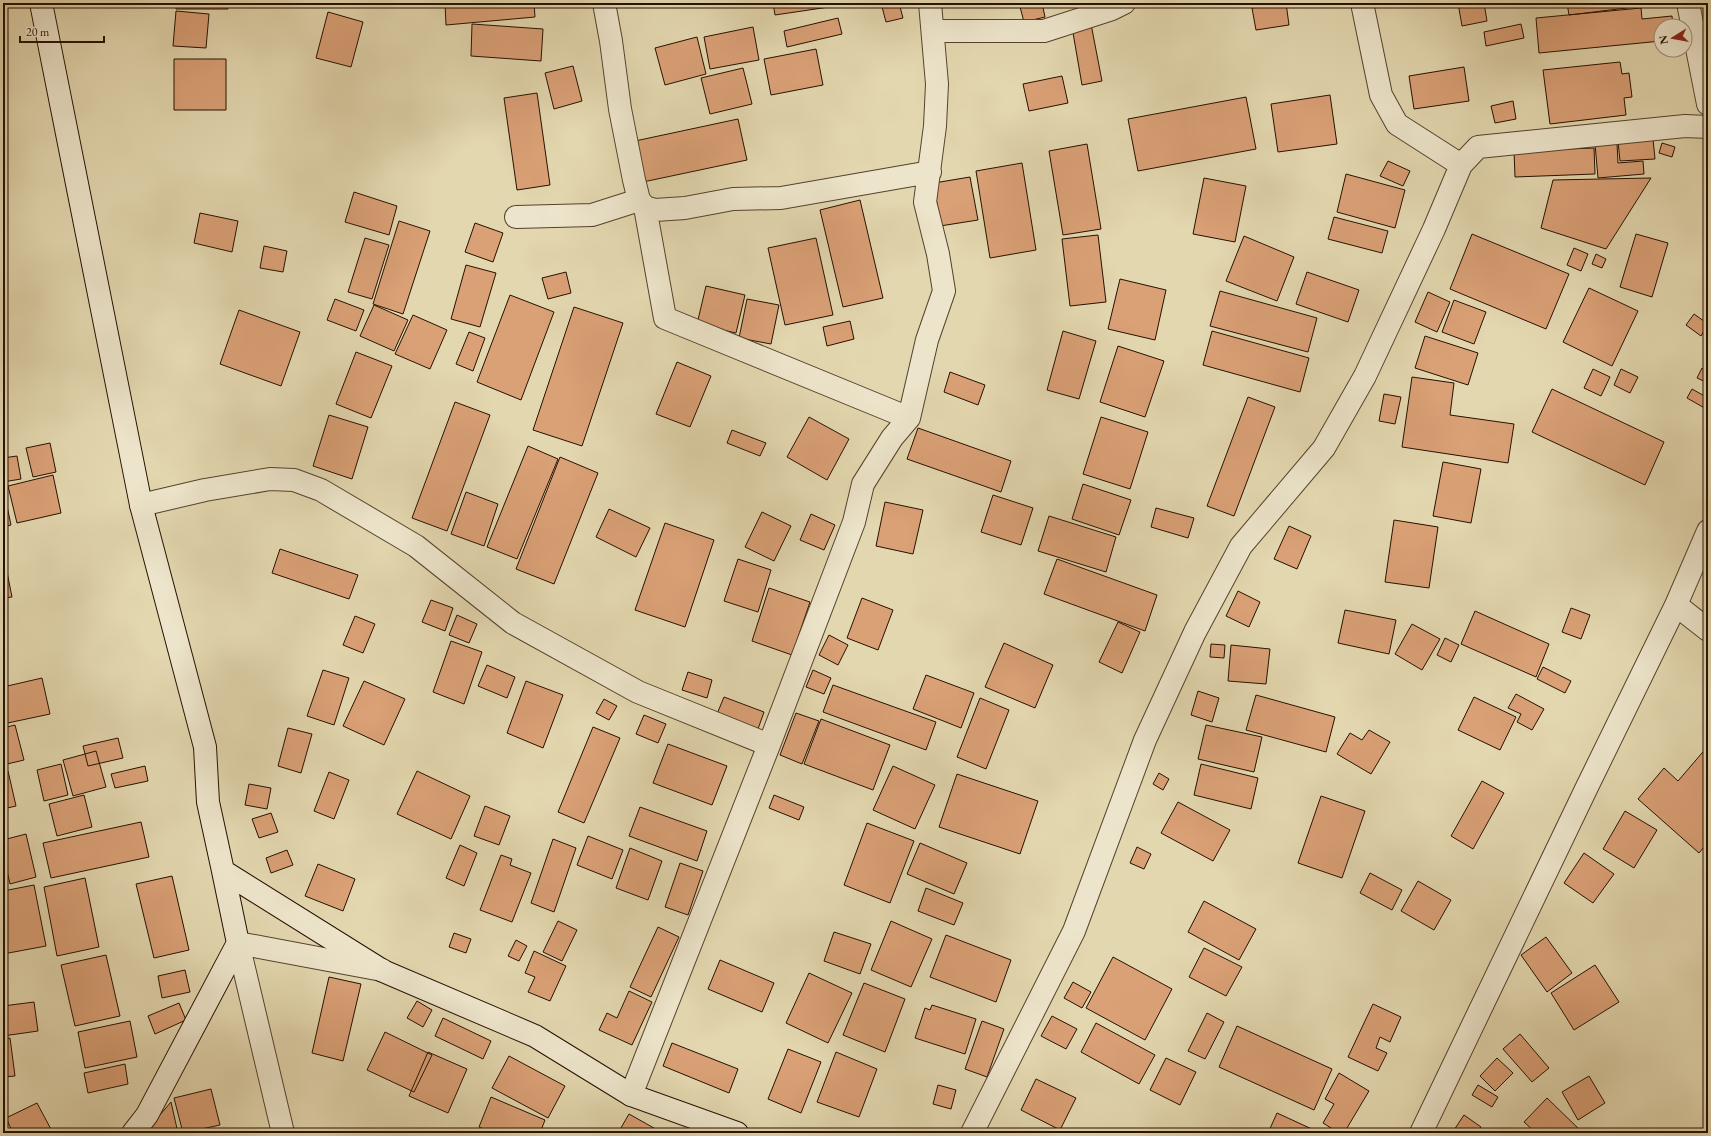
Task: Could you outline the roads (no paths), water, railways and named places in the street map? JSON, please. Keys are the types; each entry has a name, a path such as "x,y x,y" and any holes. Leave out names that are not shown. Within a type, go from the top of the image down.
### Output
{"street":[{"path":"41,3 141,504 205,747 208,802 238,943 283,1133"},
{"path":"604,3 611,41 620,109 642,203 665,318 909,418"},
{"path":"631,1095 769,745 854,522 863,484 892,438 909,418 927,340 944,290 938,254 925,202 930,172 937,84 934,31 930,3"},
{"path":"934,31 1044,31 1112,9 1124,3"},
{"path":"1362,3 1381,95 1397,124 1461,165"},
{"path":"1688,3 1708,104"},
{"path":"972,1133 1074,931 1145,740 1195,632 1241,546 1324,448 1365,376 1434,229 1461,165 1478,147 1685,126 1708,127"},
{"path":"516,217 592,215 642,203 656,210 685,208 733,199 781,198 930,172"},
{"path":"141,504 206,490 270,479 294,480 321,490 416,546 513,623 638,692 769,745"},
{"path":"1421,1133 1676,605 1708,531"},
{"path":"1676,605 1708,630"},
{"path":"223,871 383,971 535,1036 631,1095 737,1133"},
{"path":"238,943 383,971"},
{"path":"133,1133 147,1114 238,943"}]}
